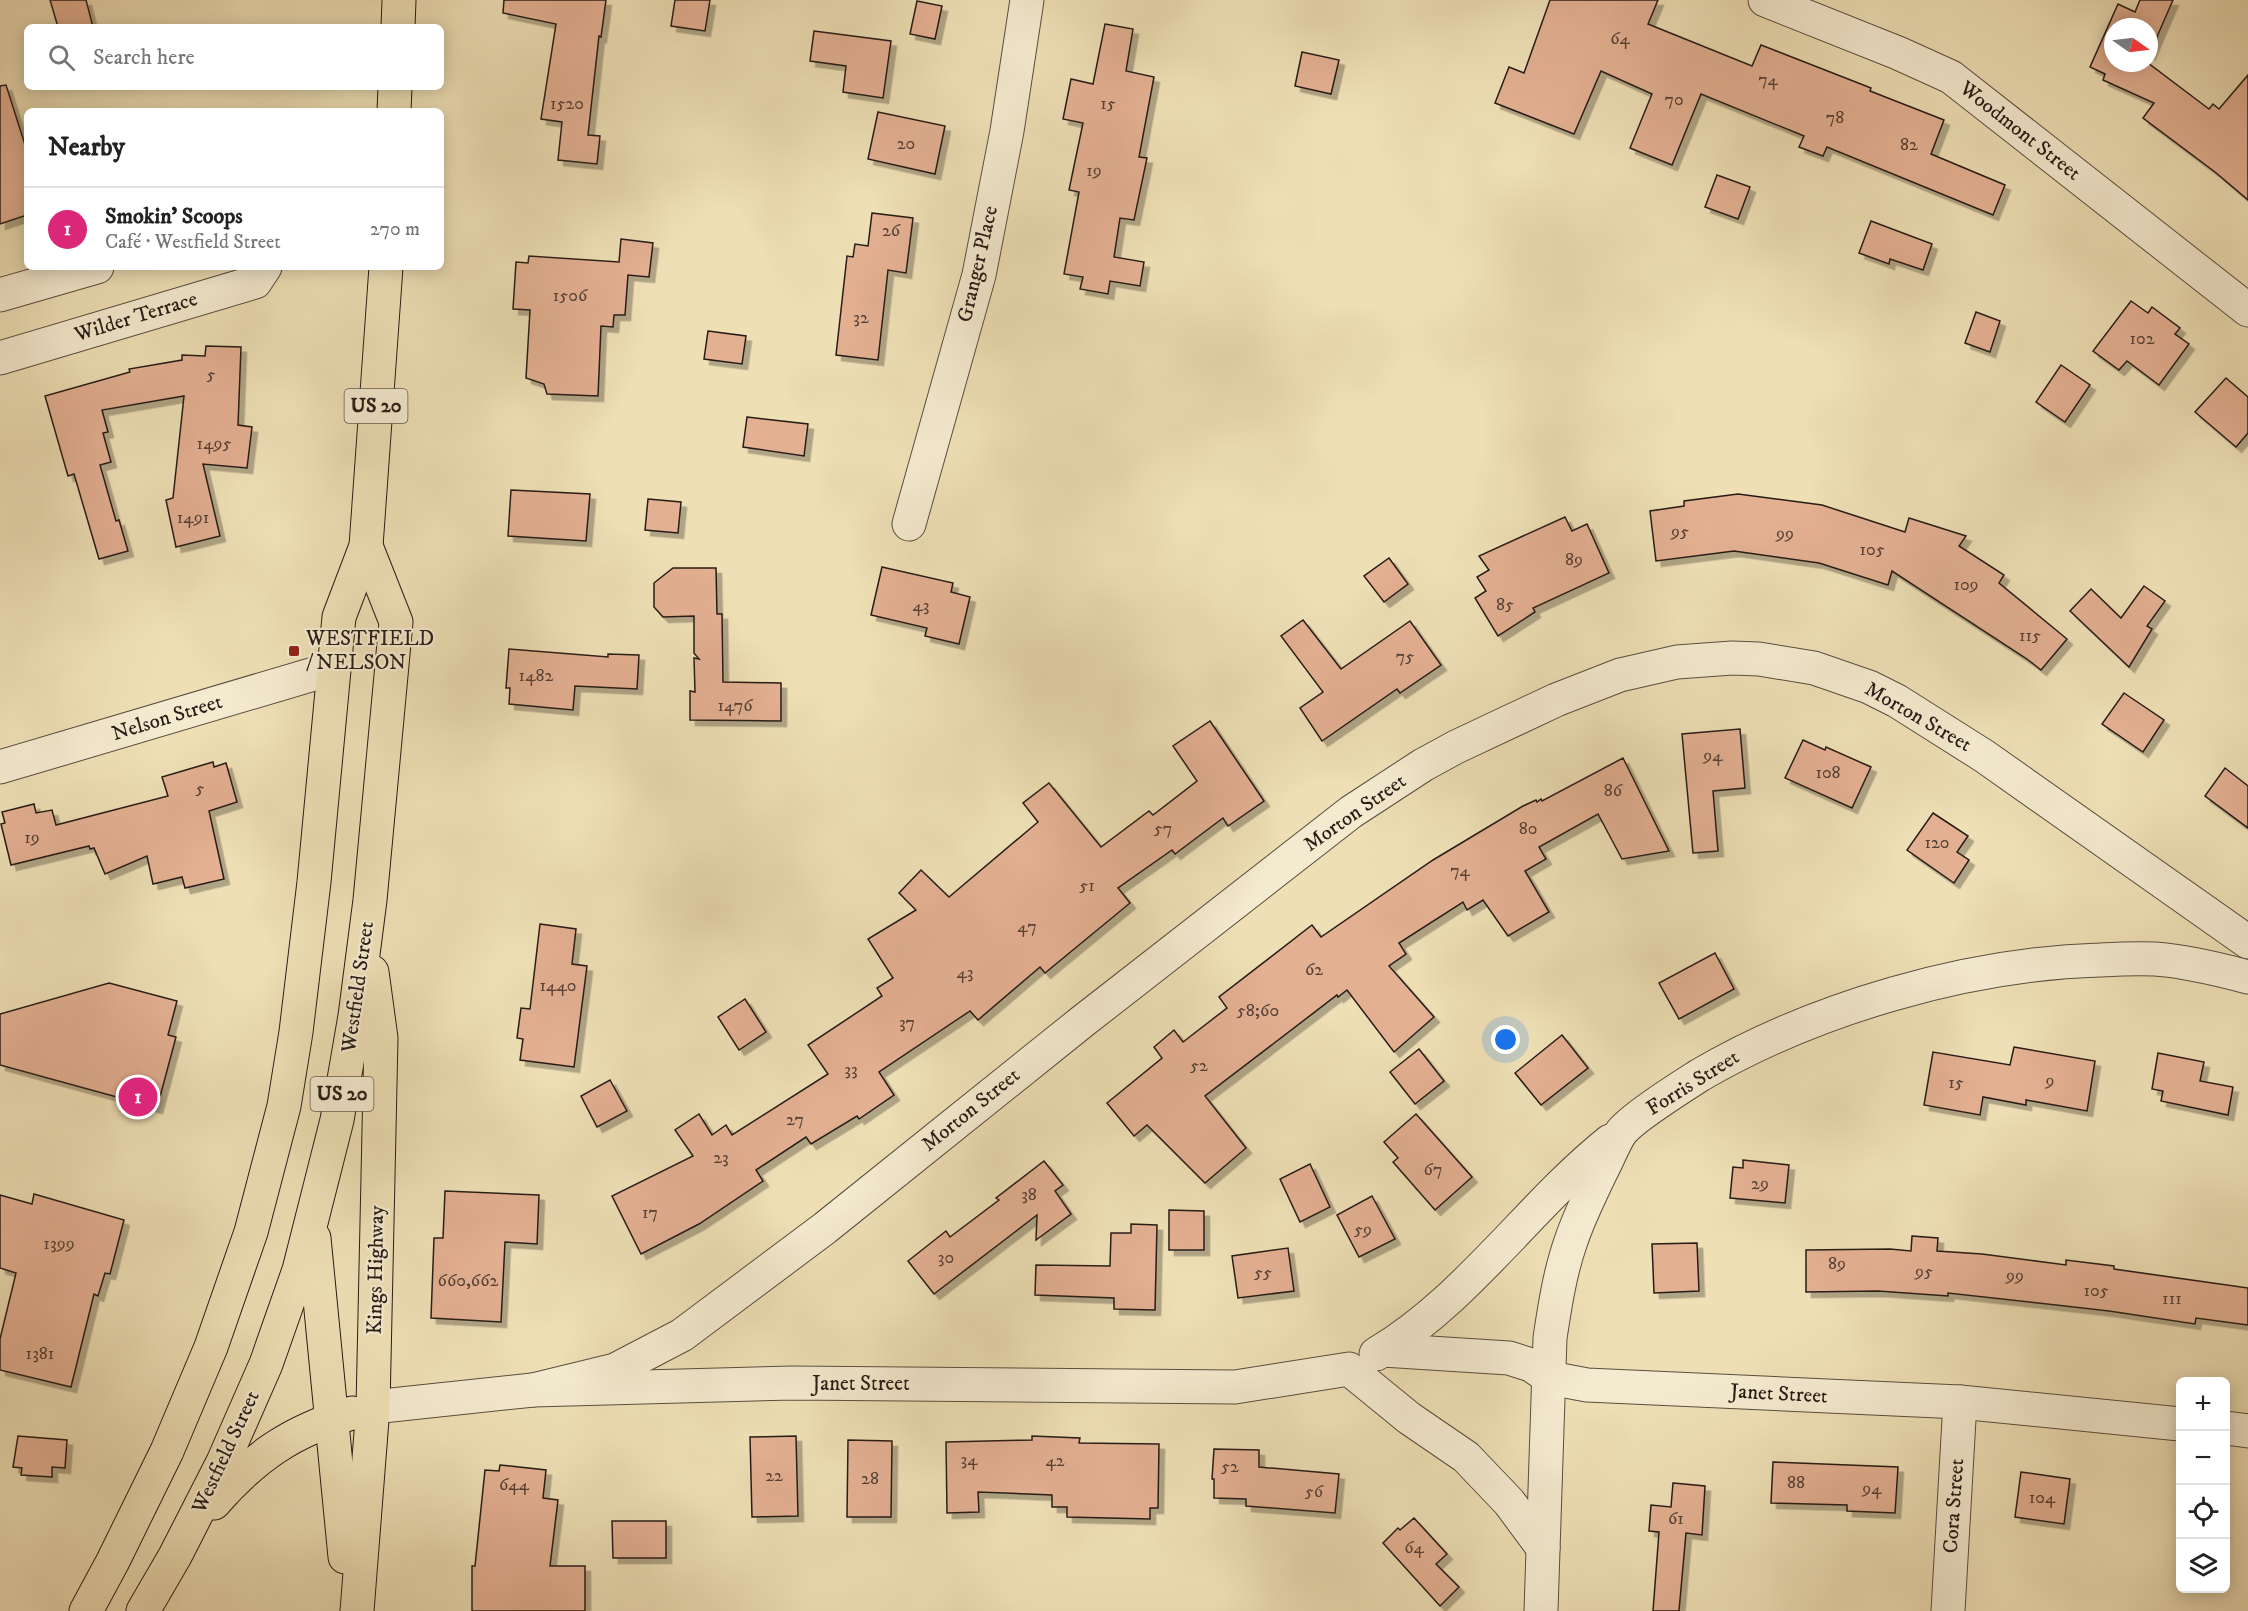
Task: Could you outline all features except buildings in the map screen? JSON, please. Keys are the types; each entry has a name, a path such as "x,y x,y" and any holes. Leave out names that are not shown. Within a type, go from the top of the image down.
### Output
{"main road":[{"path":"398,24 399,0"},
{"path":"394,108 395,90"},
{"name":"Westfield Street","path":"86,1611 149,1488 190,1399 231,1294 284,1106 296,1032 314,882 339,617 366,546 386,270"},
{"name":"Westfield Street","path":"143,1611 223,1462 254,1393 286,1308 312,1222 337,1120 346,1073 366,930 396,622 366,546"},
{"name":"Kings Highway","path":"357,1611 373,1407 381,1038 366,930"},
{"path":"312,1222 350,1611"},
{"path":"186,1533 225,1490 259,1459 285,1440 333,1419 373,1407"}],"street":[{"name":"Granger Place","path":"909,524 979,275 1007,130 1027,0"},
{"name":"Woodmont Street","path":"1765,0 1952,77 2248,310"},
{"path":"0,295 87,270"},
{"name":"Wilder Terrace","path":"0,358 255,282 263,270"},
{"name":"Morton Street","path":"533,1390 615,1370 682,1335 825,1228 1083,1021 1351,812 1423,765 1456,747 1556,700 1620,675 1677,662 1732,658 1759,659 1814,668 1869,687 1897,701 1984,756 2247,938"},
{"name":"Nelson Street","path":"0,767 334,668"},
{"name":"Forris Street","path":"1541,1611 1551,1338 1555,1304 1570,1243 1621,1132 1686,1084 1729,1058 1825,1017 1929,985 1984,972 2040,964 2119,959 2175,961 2248,976"},
{"name":"Janet Street","path":"373,1407 533,1390 792,1383 1235,1387 1349,1369 1398,1341 1457,1291 1572,1176 1621,1132"},
{"name":"Janet Street","path":"1383,1350 1509,1358 1532,1365 1550,1378 1587,1385 1960,1402 2176,1424"},
{"path":"1349,1369 1409,1418 1466,1457 1509,1502 1544,1548"},
{"name":"Cora Street","path":"1948,1611 1960,1402"},
{"path":"2230,1429 2248,1431"}],"place":[{"name":"WESTFIELD / NELSON","path":"294,651"},
{"name":"Smokin' Scoops","path":"138,1097"}]}
